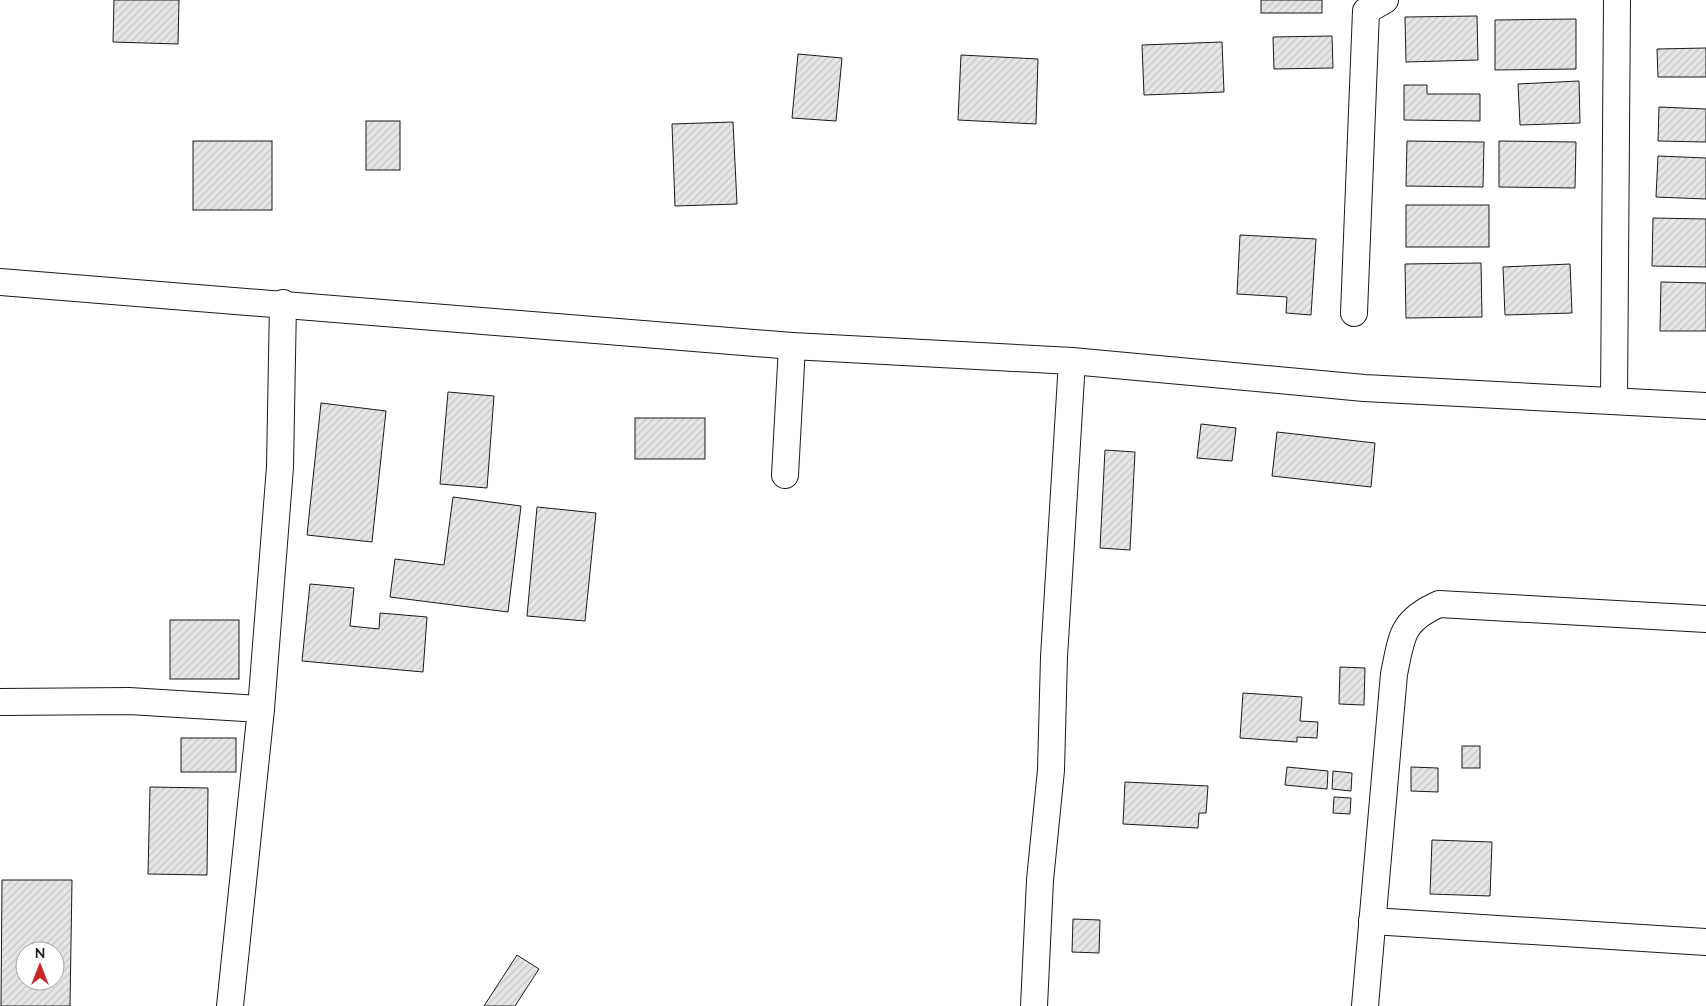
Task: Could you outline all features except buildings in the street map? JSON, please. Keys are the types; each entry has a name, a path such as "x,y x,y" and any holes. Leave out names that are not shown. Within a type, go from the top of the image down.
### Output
{"street":[{"path":"1354,313 1366,11 1385,0"},
{"path":"1614,402 1617,0"},
{"path":"0,282 283,303 792,346 1072,361 1364,388 1706,406"},
{"path":"230,1006 261,709 280,467 283,303"},
{"path":"785,475 792,346"},
{"path":"1034,1006 1040,880 1051,770 1054,657 1072,361"},
{"path":"1365,1006 1394,674 1400,644 1406,629 1418,614 1439,604 1706,619"},
{"path":"0,702 129,701 261,709"},
{"path":"1372,921 1706,942"}]}
